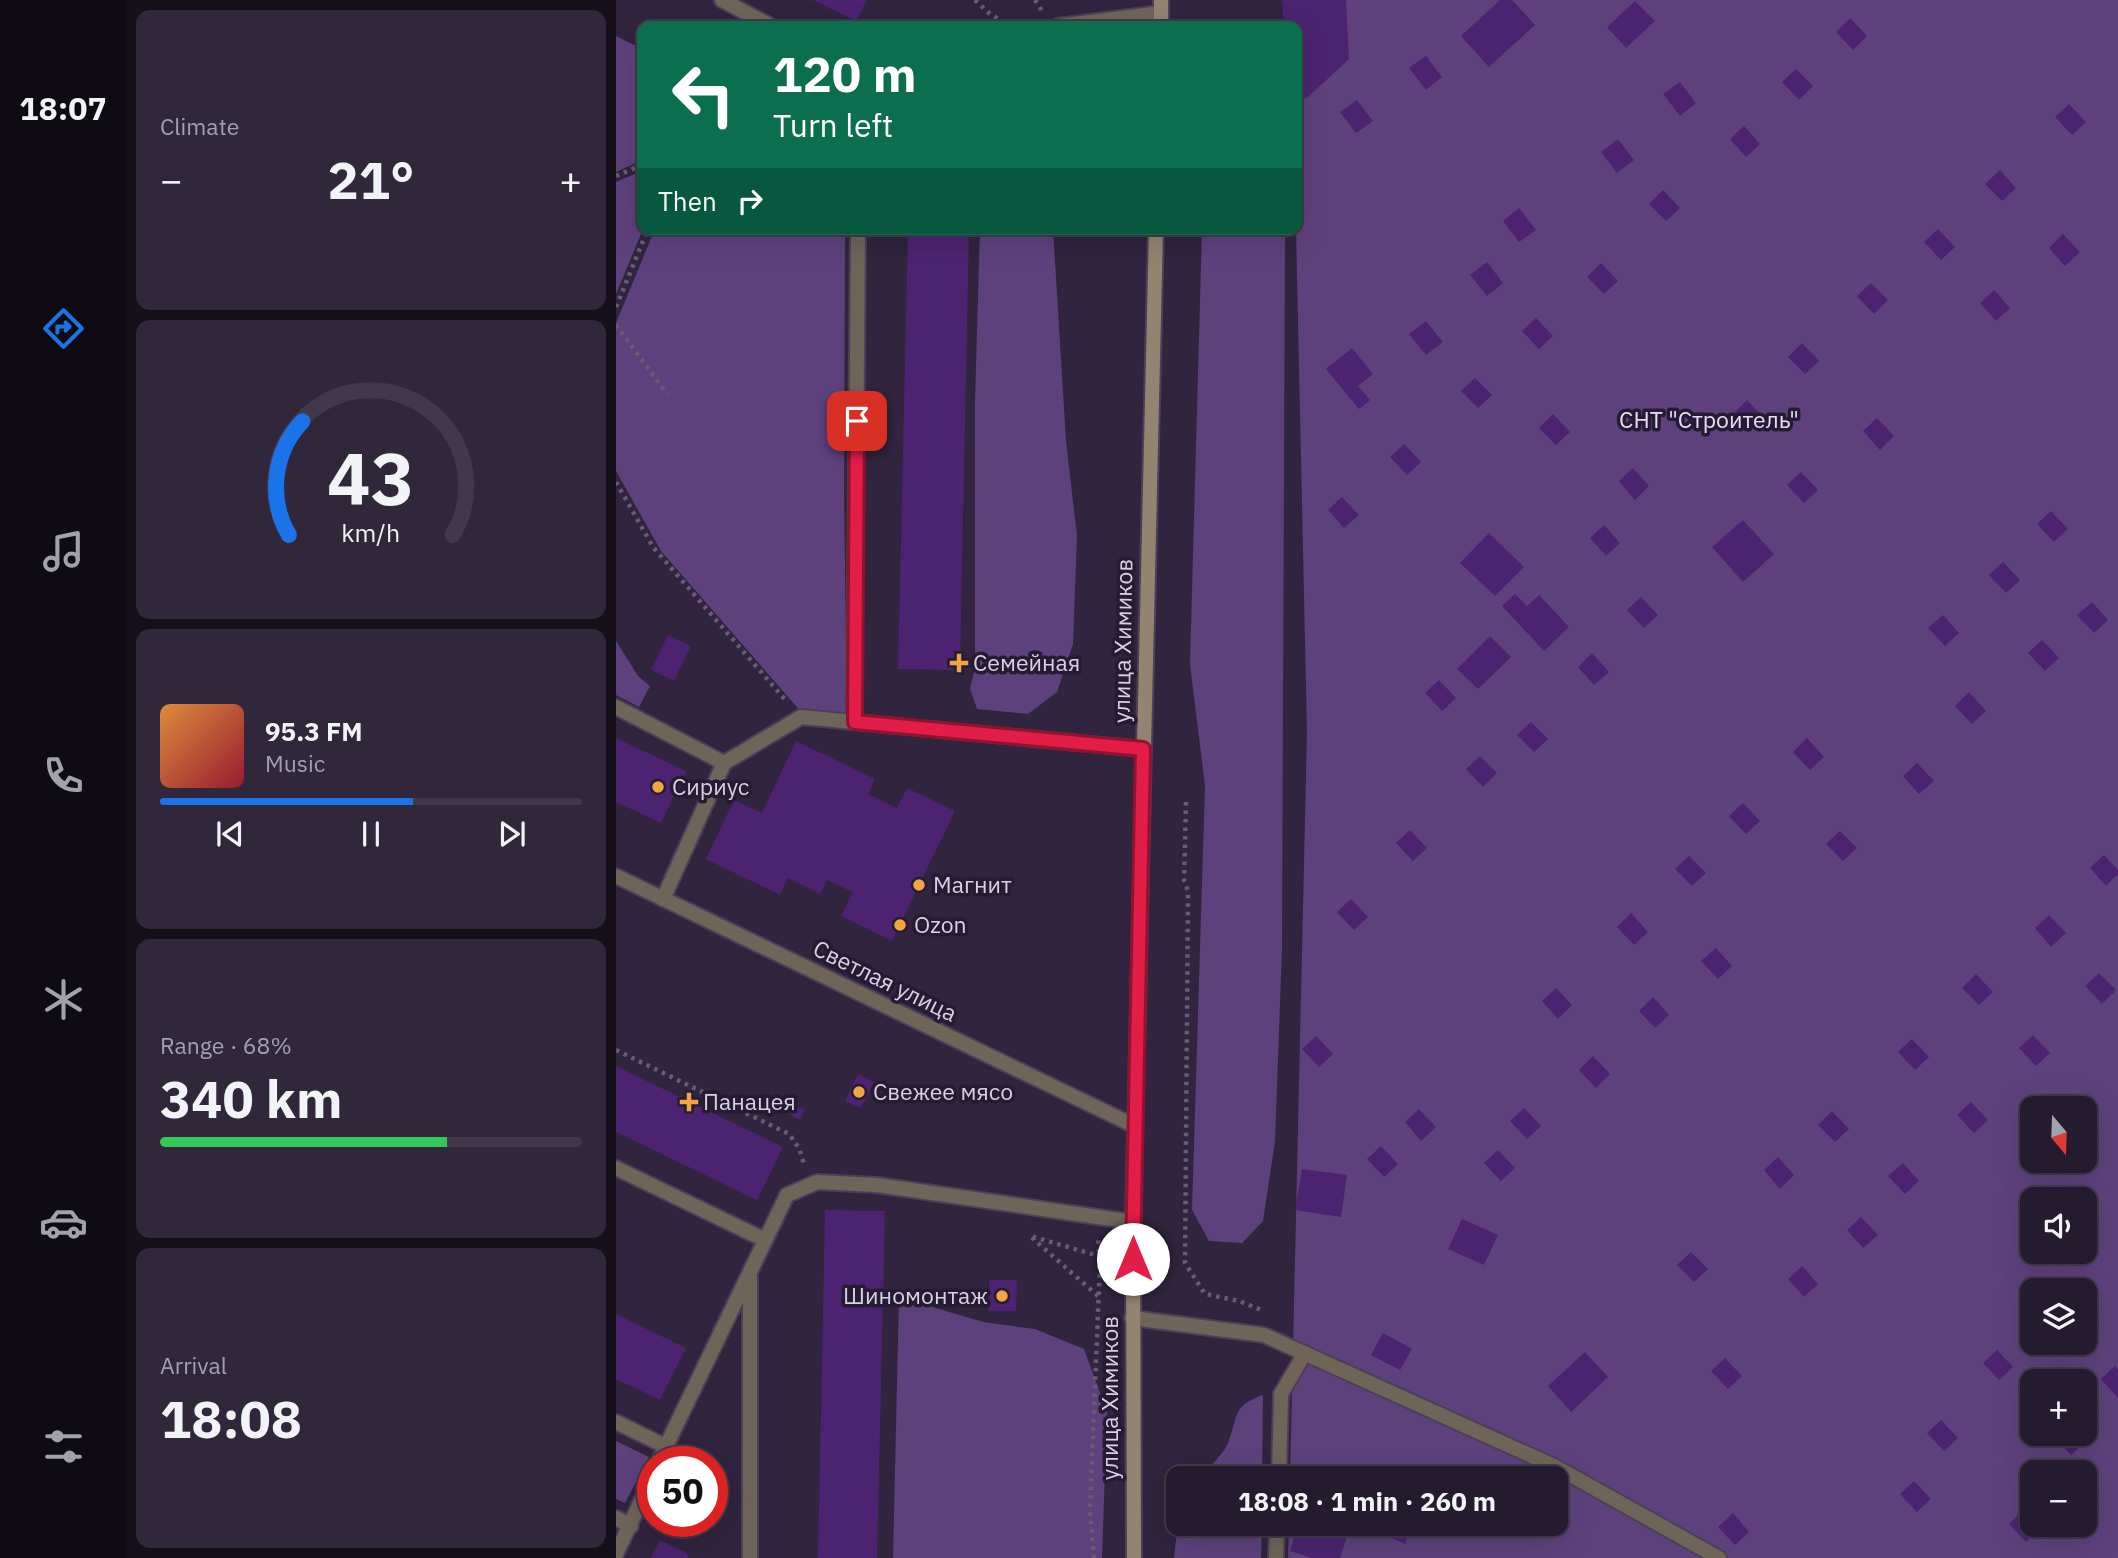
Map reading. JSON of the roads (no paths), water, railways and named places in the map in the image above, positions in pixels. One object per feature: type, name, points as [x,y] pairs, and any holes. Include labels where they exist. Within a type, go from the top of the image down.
[{"type":"main road","name":"улица Химиков","points":[[1134,1558],[1133,1222],[1156,235]]},
{"type":"street","points":[[722,0],[762,21]]},
{"type":"street","points":[[1098,21],[1161,13]]},
{"type":"street","points":[[855,722],[858,235]]},
{"type":"street","points":[[616,707],[724,763]]},
{"type":"street","points":[[663,899],[724,763],[801,717],[1143,749]]},
{"type":"street","name":"Светлая улица","points":[[616,876],[1135,1126]]},
{"type":"street","points":[[616,1168],[765,1240]]},
{"type":"street","points":[[616,1422],[666,1446],[787,1195],[817,1182],[877,1185],[1133,1222]]},
{"type":"street","points":[[750,1271],[750,1558]]},
{"type":"street","points":[[1132,1318],[1264,1335],[1556,1467],[1719,1558]]},
{"type":"street","points":[[1279,1466],[1281,1394],[1305,1353]]},
{"type":"street","points":[[616,1554],[637,1512]]},
{"type":"street","points":[[616,1518],[631,1526]]},
{"type":"street","points":[[1276,1558],[1277,1536]]},
{"type":"place","name":"Семейная","points":[[959,663]]},
{"type":"place","name":"Сириус","points":[[658,787]]},
{"type":"place","name":"Магнит","points":[[919,885]]},
{"type":"place","name":"Ozon","points":[[900,925]]},
{"type":"place","name":"Свежее мясо","points":[[859,1092]]},
{"type":"place","name":"Панацея","points":[[689,1102]]},
{"type":"place","name":"Шиномонтаж","points":[[1002,1296]]},
{"type":"park label","name":"СНТ \"Строитель\"","points":[[1709,420]]}]
